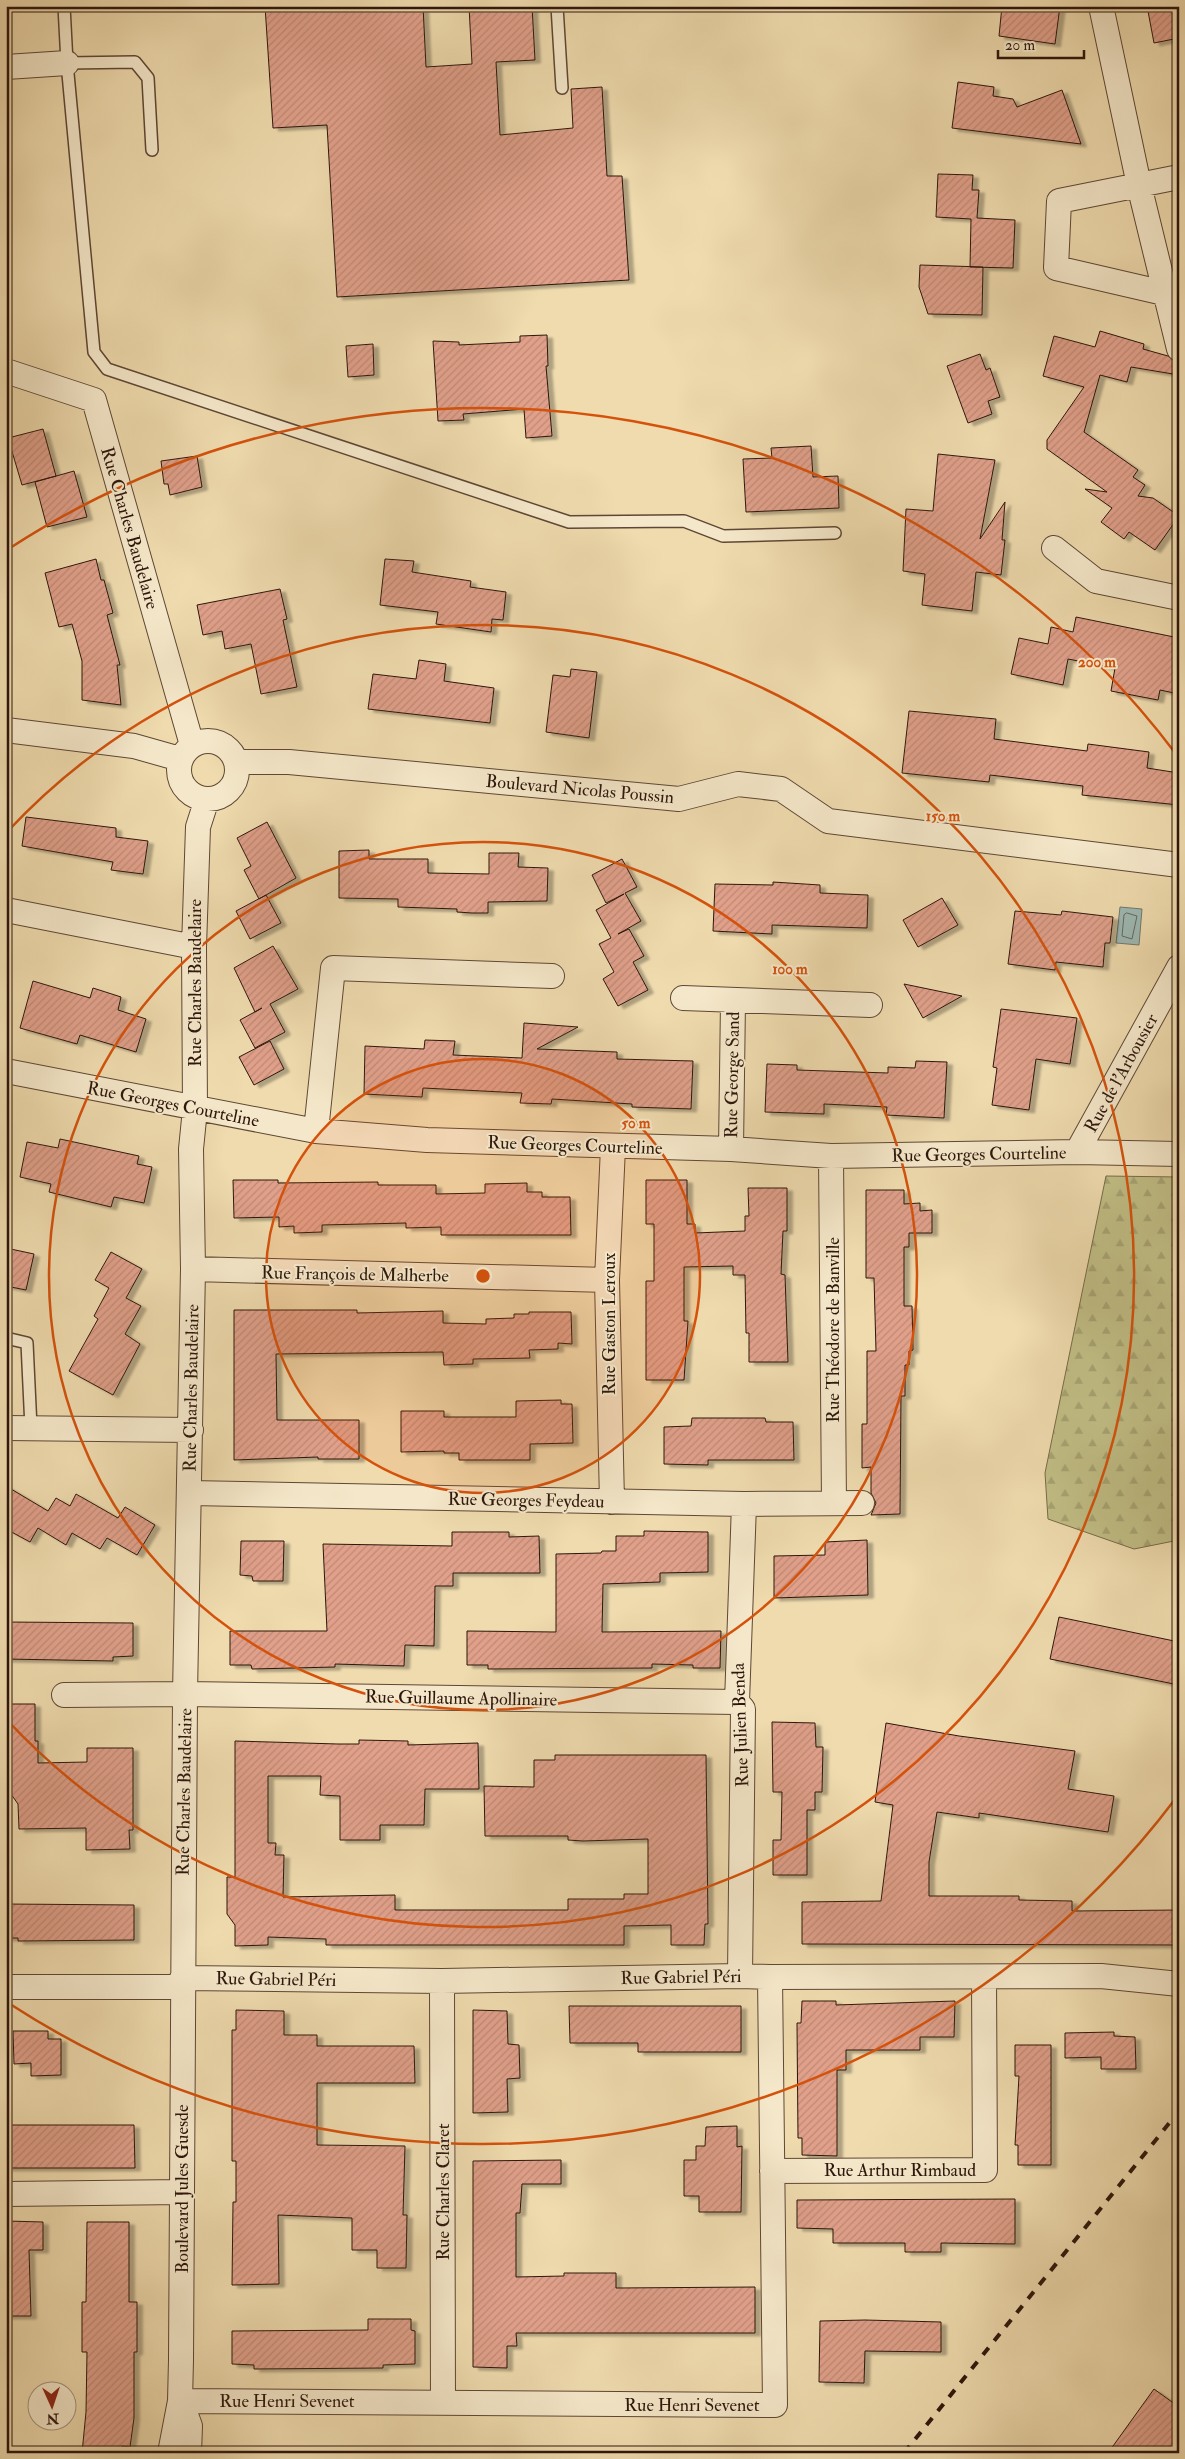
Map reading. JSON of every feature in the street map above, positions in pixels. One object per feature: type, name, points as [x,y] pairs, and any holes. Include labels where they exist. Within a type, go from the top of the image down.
[{"type":"street","points":[[1101,6],[1139,185],[1179,349]]},
{"type":"street","points":[[6,67],[67,63]]},
{"type":"street","points":[[1164,293],[1056,268],[1059,201],[1179,177]]},
{"type":"street","name":"Rue Charles Baudelaire","points":[[6,371],[94,400],[186,752]]},
{"type":"street","points":[[1054,548],[1096,581],[1179,598]]},
{"type":"street","points":[[6,730],[186,752],[210,740],[219,742],[233,754],[237,762],[236,780],[231,788],[224,794],[207,799],[191,794],[184,787],[178,769],[186,752]]},
{"type":"street","name":"Boulevard Nicolas Poussin","points":[[237,762],[289,762],[679,800],[738,784],[781,789],[828,821],[1179,865]]},
{"type":"street","name":"Rue Charles Baudelaire","points":[[183,1982],[185,1694],[191,1430],[191,1149],[195,1109],[194,947],[198,827],[207,799]]},
{"type":"street","points":[[6,910],[194,947]]},
{"type":"street","name":"Rue de l'Arbousier","points":[[1077,1152],[1179,967]]},
{"type":"street","points":[[316,1131],[333,968],[552,976]]},
{"type":"street","name":"Rue George Sand","points":[[684,998],[870,1005]]},
{"type":"street","name":"Rue George Sand","points":[[731,1149],[733,1001]]},
{"type":"street","name":"Rue Georges Courteline","points":[[6,1071],[316,1131],[427,1140],[731,1149],[831,1156],[1077,1152],[1179,1154]]},
{"type":"street","name":"Rue Gaston Leroux","points":[[612,1502],[607,1280],[613,1146]]},
{"type":"street","name":"Rue Théodore de Banville","points":[[831,1156],[834,1503]]},
{"type":"street","name":"Rue François de Malherbe","points":[[192,1269],[607,1280]]},
{"type":"street","points":[[6,1428],[191,1430]]},
{"type":"street","name":"Rue Georges Feydeau","points":[[190,1493],[744,1504],[862,1503]]},
{"type":"street","name":"Rue Julien Benda","points":[[740,1976],[743,1709],[737,1702],[744,1504]]},
{"type":"street","name":"Rue Guillaume Apollinaire","points":[[64,1695],[185,1694],[737,1702]]},
{"type":"street","name":"Rue Gabriel Péri","points":[[6,1987],[183,1982],[442,1981],[740,1976],[770,1978],[1101,1976],[1179,1984]]},
{"type":"street","name":"Rue Arthur Rimbaud","points":[[772,2171],[985,2170],[984,1977]]},
{"type":"street","name":"Rue Henri Sevenet","points":[[180,2401],[775,2405],[770,1978]]},
{"type":"street","name":"Rue Charles Claret","points":[[442,1981],[443,2402]]},
{"type":"street","name":"Boulevard Jules Guesde","points":[[170,2453],[180,2401],[183,1982]]},
{"type":"street","points":[[6,2194],[182,2192]]},
{"type":"street","name":"Boulevard Jules Guesde","points":[[180,2401],[190,2426],[189,2453]]},
{"type":"lane","points":[[64,6],[67,63],[94,352],[107,368],[569,522],[684,521],[723,536],[835,533]]},
{"type":"lane","points":[[557,6],[562,88]]},
{"type":"lane","points":[[67,63],[135,62],[148,78],[152,150]]},
{"type":"lane","points":[[6,1338],[27,1343],[31,1428]]},
{"type":"green space","points":[[1106,1176],[1179,1177],[1179,1540],[1134,1549],[1048,1519],[1045,1473]]},
{"type":"water","points":[[1120,907],[1142,909],[1139,945],[1116,943]]},
{"type":"building","points":[[265,6],[423,6],[426,67],[472,64],[469,6],[532,6],[535,60],[496,62],[500,135],[573,128],[571,89],[602,87],[607,176],[622,176],[629,280],[337,297],[327,125],[273,128]]},
{"type":"building","points":[[1002,6],[1060,6],[1055,44],[999,36]]},
{"type":"building","points":[[1147,6],[1179,6],[1179,38],[1154,43]]},
{"type":"building","points":[[958,82],[994,87],[993,96],[1013,99],[1017,107],[1062,90],[1081,144],[952,128]]},
{"type":"building","points":[[938,174],[973,175],[972,190],[979,190],[977,218],[1015,220],[1013,268],[970,267],[971,219],[936,217]]},
{"type":"building","points":[[920,265],[983,267],[982,315],[928,314],[919,287]]},
{"type":"building","points":[[1100,331],[1144,344],[1143,349],[1168,356],[1179,362],[1179,375],[1131,367],[1127,382],[1100,375],[1084,432],[1138,470],[1133,477],[1145,485],[1138,496],[1153,498],[1179,516],[1155,550],[1129,532],[1124,539],[1101,522],[1112,508],[1085,489],[1107,492],[1047,449],[1047,440],[1084,387],[1043,376],[1054,336],[1095,347]]},
{"type":"building","points":[[547,335],[548,366],[546,366],[552,436],[526,438],[524,409],[463,414],[464,420],[438,421],[433,341],[459,342],[459,345],[520,342],[520,336]]},
{"type":"building","points":[[373,344],[374,375],[348,377],[346,346]]},
{"type":"building","points":[[980,354],[986,370],[990,368],[1000,397],[988,401],[992,414],[968,423],[947,366]]},
{"type":"building","points":[[43,429],[56,476],[22,485],[8,438]]},
{"type":"building","points":[[811,446],[813,477],[838,476],[839,508],[746,512],[743,459],[772,458],[771,448]]},
{"type":"building","points":[[938,454],[995,460],[980,539],[1005,502],[1002,540],[1005,540],[1001,575],[976,572],[972,611],[922,605],[925,574],[903,571],[906,509],[933,511]]},
{"type":"building","points":[[197,456],[202,487],[170,495],[168,484],[164,484],[161,461]]},
{"type":"building","points":[[74,471],[87,517],[47,527],[35,482]]},
{"type":"building","points":[[96,559],[101,580],[104,580],[113,613],[107,615],[120,665],[117,665],[121,705],[82,700],[82,661],[72,624],[59,627],[45,573]]},
{"type":"building","points":[[385,559],[414,561],[412,572],[471,581],[470,587],[506,592],[503,620],[492,619],[491,632],[436,624],[438,612],[380,605]]},
{"type":"building","points":[[280,589],[287,619],[283,620],[297,687],[261,694],[251,644],[225,649],[222,631],[203,635],[197,605]]},
{"type":"building","points":[[1076,617],[1179,638],[1179,694],[1160,690],[1158,700],[1111,691],[1115,668],[1068,659],[1063,685],[1011,674],[1019,638],[1048,644],[1051,627],[1073,632]]},
{"type":"building","points":[[419,660],[446,664],[444,681],[494,688],[490,723],[368,709],[373,674],[416,679]]},
{"type":"building","points":[[571,669],[597,672],[589,738],[546,732],[553,675],[570,677]]},
{"type":"building","points":[[909,711],[996,719],[994,739],[1087,751],[1088,744],[1149,752],[1147,768],[1179,773],[1179,805],[1082,795],[1083,786],[990,775],[989,782],[902,773]]},
{"type":"building","points":[[26,817],[116,828],[116,837],[148,841],[143,874],[111,870],[113,862],[22,846]]},
{"type":"building","points":[[267,822],[296,878],[259,899],[244,870],[251,866],[237,838]]},
{"type":"building","points":[[369,850],[369,859],[428,859],[428,873],[489,874],[489,853],[519,853],[518,867],[548,868],[547,901],[488,902],[488,913],[472,913],[457,912],[457,909],[398,907],[398,899],[339,898],[339,851]]},
{"type":"building","points":[[622,859],[637,887],[625,893],[641,921],[618,934],[629,929],[644,956],[633,962],[648,990],[618,1006],[603,979],[614,972],[599,944],[611,938],[596,910],[624,894],[606,903],[592,875]]},
{"type":"building","points":[[773,882],[820,885],[820,893],[868,895],[867,928],[772,925],[772,934],[713,931],[715,884],[773,885]]},
{"type":"building","points":[[266,895],[281,923],[250,939],[236,911]]},
{"type":"building","points":[[942,898],[958,925],[918,947],[903,920]]},
{"type":"building","points":[[1015,911],[1061,915],[1062,911],[1113,917],[1110,943],[1105,943],[1103,967],[1056,962],[1055,970],[1008,964]]},
{"type":"building","points":[[273,946],[298,989],[270,1004],[285,1032],[255,1048],[240,1020],[255,1012],[234,968]]},
{"type":"building","points":[[33,981],[90,998],[93,988],[121,997],[118,1010],[146,1019],[136,1052],[80,1035],[77,1044],[20,1028]]},
{"type":"building","points":[[904,984],[962,996],[923,1018]]},
{"type":"building","points":[[1001,1009],[1077,1018],[1070,1064],[1036,1059],[1029,1110],[992,1105],[997,1068],[993,1067]]},
{"type":"building","points":[[524,1023],[578,1027],[537,1049],[617,1052],[617,1059],[693,1061],[691,1109],[632,1107],[632,1104],[552,1099],[551,1104],[520,1103],[522,1093],[423,1088],[422,1097],[364,1094],[365,1046],[424,1049],[425,1040],[455,1041],[453,1055],[522,1058]]},
{"type":"building","points":[[270,1041],[284,1069],[254,1085],[239,1057]]},
{"type":"building","points":[[916,1061],[947,1062],[944,1118],[886,1115],[887,1107],[824,1104],[824,1114],[765,1112],[767,1064],[797,1065],[797,1070],[888,1073],[888,1067],[915,1068]]},
{"type":"building","points":[[60,1139],[139,1156],[137,1164],[152,1167],[144,1203],[114,1197],[111,1207],[49,1192],[51,1184],[20,1177],[27,1142],[58,1148]]},
{"type":"building","points":[[233,1180],[278,1180],[278,1183],[378,1182],[378,1185],[436,1185],[436,1194],[485,1193],[485,1184],[527,1183],[527,1192],[542,1192],[542,1197],[570,1197],[571,1235],[441,1235],[441,1227],[406,1228],[406,1223],[322,1225],[322,1232],[294,1233],[294,1226],[279,1227],[279,1217],[234,1218]]},
{"type":"building","points":[[646,1180],[687,1180],[687,1224],[695,1224],[695,1233],[745,1231],[745,1216],[749,1216],[748,1188],[787,1188],[787,1231],[783,1231],[781,1274],[785,1275],[788,1362],[749,1362],[749,1333],[746,1333],[745,1275],[733,1275],[733,1266],[684,1267],[684,1321],[688,1321],[684,1380],[646,1380],[646,1281],[654,1281],[654,1224],[646,1224]]},
{"type":"building","points":[[866,1190],[904,1190],[904,1204],[920,1203],[920,1211],[932,1210],[932,1233],[909,1233],[909,1247],[904,1247],[904,1306],[912,1306],[913,1350],[909,1351],[909,1365],[905,1365],[905,1396],[901,1396],[900,1514],[871,1515],[876,1503],[871,1493],[871,1467],[862,1468],[862,1424],[867,1424],[867,1351],[876,1351],[874,1278],[866,1278]]},
{"type":"building","points":[[6,1248],[34,1254],[26,1290],[6,1286]]},
{"type":"building","points":[[111,1252],[142,1269],[126,1298],[141,1306],[125,1334],[140,1344],[113,1395],[69,1371],[98,1319],[94,1316],[109,1288],[95,1280]]},
{"type":"building","points":[[234,1310],[357,1310],[357,1313],[443,1311],[443,1323],[486,1324],[486,1319],[514,1318],[514,1314],[571,1312],[572,1344],[558,1343],[558,1349],[529,1350],[530,1358],[473,1359],[473,1364],[444,1365],[443,1352],[276,1354],[277,1420],[359,1420],[359,1459],[318,1459],[318,1457],[234,1460]]},
{"type":"building","points":[[561,1400],[561,1404],[572,1404],[573,1443],[530,1444],[530,1460],[459,1460],[459,1453],[444,1453],[444,1451],[401,1452],[401,1411],[444,1411],[444,1417],[516,1417],[516,1401]]},
{"type":"building","points":[[692,1418],[765,1418],[766,1422],[793,1422],[794,1460],[708,1460],[708,1465],[664,1464],[664,1427],[691,1426]]},
{"type":"building","points":[[6,1486],[48,1511],[56,1498],[70,1506],[76,1494],[118,1518],[125,1507],[155,1525],[137,1555],[107,1538],[100,1549],[72,1533],[66,1545],[38,1528],[30,1542],[6,1529]]},
{"type":"building","points":[[644,1531],[708,1532],[708,1572],[660,1573],[660,1582],[603,1584],[602,1632],[721,1631],[720,1668],[693,1668],[693,1665],[652,1664],[652,1668],[488,1669],[488,1665],[467,1665],[467,1631],[556,1632],[556,1554],[616,1551],[616,1536],[644,1536]]},
{"type":"building","points":[[452,1532],[509,1532],[509,1537],[539,1536],[540,1573],[453,1573],[453,1586],[435,1586],[434,1646],[405,1645],[404,1666],[335,1664],[335,1667],[252,1669],[251,1665],[230,1665],[230,1631],[327,1631],[323,1544],[452,1546]]},
{"type":"building","points":[[867,1540],[868,1595],[774,1598],[774,1556],[825,1555],[825,1542]]},
{"type":"building","points":[[241,1541],[284,1541],[283,1581],[253,1581],[252,1576],[240,1575]]},
{"type":"building","points":[[1059,1617],[1179,1642],[1179,1685],[1050,1659]]},
{"type":"building","points":[[6,1622],[133,1623],[133,1656],[113,1657],[113,1661],[6,1659]]},
{"type":"building","points":[[6,1704],[35,1704],[35,1741],[38,1741],[38,1763],[87,1762],[87,1748],[133,1748],[133,1830],[129,1830],[130,1849],[86,1850],[86,1828],[19,1829],[18,1804],[6,1787]]},
{"type":"building","points":[[772,1722],[815,1723],[816,1747],[823,1747],[822,1792],[815,1792],[815,1810],[807,1810],[807,1875],[773,1875],[773,1840],[781,1840],[782,1792],[773,1792]]},
{"type":"building","points":[[886,1723],[959,1736],[1075,1751],[1068,1789],[1114,1796],[1108,1832],[979,1813],[979,1818],[937,1812],[929,1862],[929,1896],[1019,1896],[1019,1900],[1072,1901],[1072,1911],[1179,1910],[1179,1945],[802,1944],[802,1902],[881,1901],[893,1805],[875,1802]]},
{"type":"building","points":[[359,1740],[408,1741],[408,1745],[478,1743],[479,1789],[425,1789],[424,1825],[380,1825],[380,1840],[340,1840],[340,1796],[320,1795],[321,1776],[268,1776],[268,1843],[276,1843],[275,1855],[284,1855],[283,1897],[395,1895],[395,1910],[568,1910],[568,1899],[624,1899],[624,1894],[648,1894],[648,1839],[583,1841],[568,1840],[568,1836],[485,1836],[484,1786],[534,1787],[534,1760],[555,1760],[555,1755],[706,1755],[708,1924],[705,1924],[704,1945],[671,1945],[671,1925],[624,1926],[624,1945],[326,1945],[326,1939],[268,1937],[268,1945],[235,1946],[235,1925],[227,1914],[227,1877],[235,1877],[235,1741],[359,1744]]},
{"type":"building","points":[[6,1904],[134,1905],[134,1940],[18,1941],[18,1938],[6,1938]]},
{"type":"building","points":[[802,2001],[836,2001],[836,2005],[955,2001],[954,2037],[920,2037],[920,2050],[846,2050],[846,2070],[837,2070],[837,2156],[802,2155],[802,2138],[798,2138],[797,2023],[801,2023]]},
{"type":"building","points":[[569,2006],[741,2006],[741,2052],[638,2052],[638,2043],[570,2043]]},
{"type":"building","points":[[236,2010],[284,2011],[284,2035],[317,2035],[317,2046],[414,2046],[415,2083],[317,2083],[317,2145],[405,2146],[403,2215],[407,2215],[406,2268],[377,2268],[377,2250],[352,2250],[352,2218],[278,2215],[279,2284],[232,2285],[233,2202],[236,2202],[236,2161],[232,2161],[232,2030],[236,2030]]},
{"type":"building","points":[[473,2010],[507,2011],[508,2044],[519,2045],[520,2078],[507,2079],[508,2112],[473,2113]]},
{"type":"building","points":[[13,2031],[48,2031],[48,2039],[61,2039],[61,2075],[31,2076],[31,2063],[14,2064]]},
{"type":"building","points":[[1114,2032],[1114,2036],[1135,2037],[1136,2069],[1101,2069],[1101,2057],[1065,2058],[1065,2033]]},
{"type":"building","points":[[1015,2045],[1051,2045],[1051,2165],[1018,2165],[1018,2145],[1015,2145],[1019,2076],[1015,2076]]},
{"type":"building","points":[[6,2125],[134,2125],[135,2168],[6,2168]]},
{"type":"building","points":[[737,2126],[737,2147],[742,2146],[741,2212],[699,2212],[699,2196],[684,2196],[684,2160],[696,2160],[696,2146],[705,2146],[706,2127]]},
{"type":"building","points":[[561,2160],[561,2184],[522,2184],[520,2213],[516,2213],[516,2277],[564,2276],[564,2273],[616,2273],[616,2288],[755,2287],[755,2333],[516,2333],[517,2346],[507,2346],[507,2368],[473,2367],[473,2161]]},
{"type":"building","points":[[1015,2199],[1015,2244],[941,2243],[941,2252],[905,2252],[905,2243],[833,2243],[833,2229],[797,2228],[797,2200]]},
{"type":"building","points":[[6,2221],[43,2222],[43,2250],[29,2250],[31,2316],[6,2316]]},
{"type":"building","points":[[87,2222],[129,2222],[129,2302],[137,2302],[137,2352],[134,2352],[134,2418],[130,2447],[122,2446],[121,2453],[82,2453],[86,2412],[87,2352],[82,2352],[82,2302],[86,2302]]},
{"type":"building","points":[[368,2319],[411,2319],[411,2330],[415,2331],[415,2364],[383,2365],[383,2368],[254,2369],[254,2365],[232,2364],[232,2331],[368,2330]]},
{"type":"building","points":[[820,2321],[941,2322],[941,2352],[865,2351],[864,2383],[819,2382]]},
{"type":"building","points":[[1154,2389],[1179,2407],[1179,2453],[1108,2453]]},
{"type":"railway","points":[[904,2453],[1179,2111]]}]
